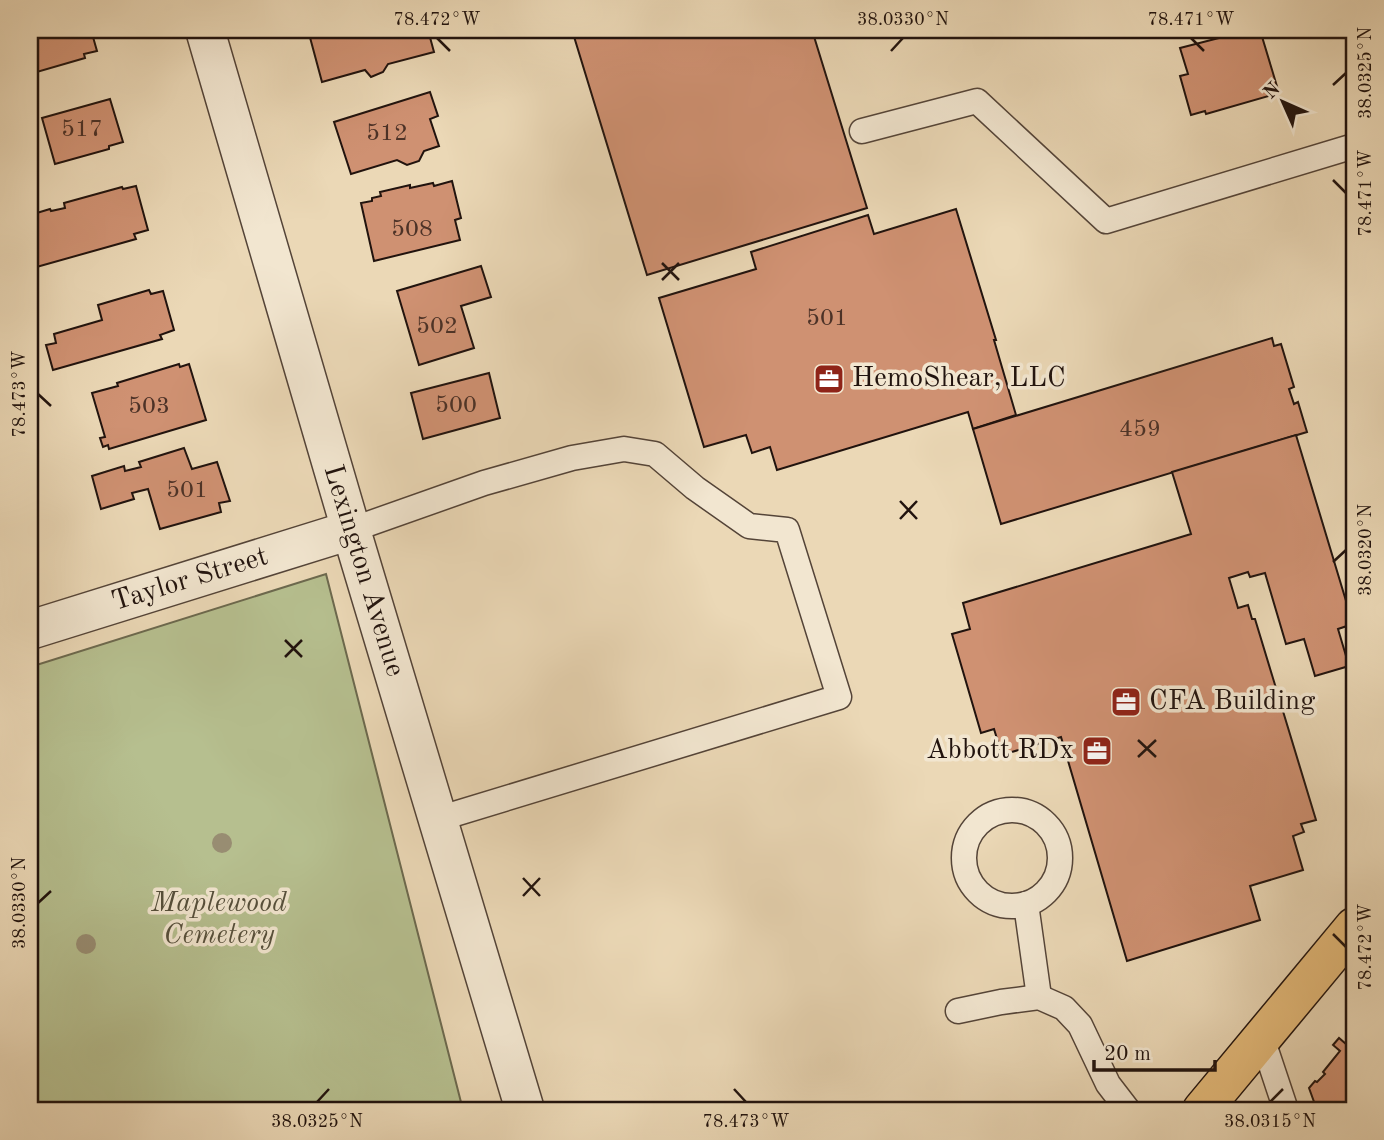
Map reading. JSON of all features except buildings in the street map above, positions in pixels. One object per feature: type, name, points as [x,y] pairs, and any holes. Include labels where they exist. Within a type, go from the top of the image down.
[{"type":"main road","points":[[1202,1110],[1354,927]]},
{"type":"street","name":"Lexington Avenue","points":[[205,30],[525,1110]]},
{"type":"street","name":"Taylor Street","points":[[30,630],[351,530]]},
{"type":"lane","points":[[862,131],[977,101],[1105,221],[1354,146]]},
{"type":"lane","points":[[351,530],[484,483],[572,457],[624,449],[655,454],[695,488],[749,526],[787,530],[839,697],[438,820]]},
{"type":"lane","points":[[1026,904],[1040,997]]},
{"type":"lane","points":[[958,1011],[1040,997],[1064,1008],[1080,1025],[1108,1084],[1128,1110]]},
{"type":"lane","points":[[1262,1038],[1286,1110]]},
{"type":"green space","name":"Maplewood Cemetery","points":[[326,574],[463,1110],[30,1110],[30,667]]},
{"type":"place","name":"HemoShear, LLC","points":[[829,379]]},
{"type":"place","name":"CFA Building","points":[[1126,702]]},
{"type":"place","name":"Abbott RDx","points":[[1097,751]]}]
